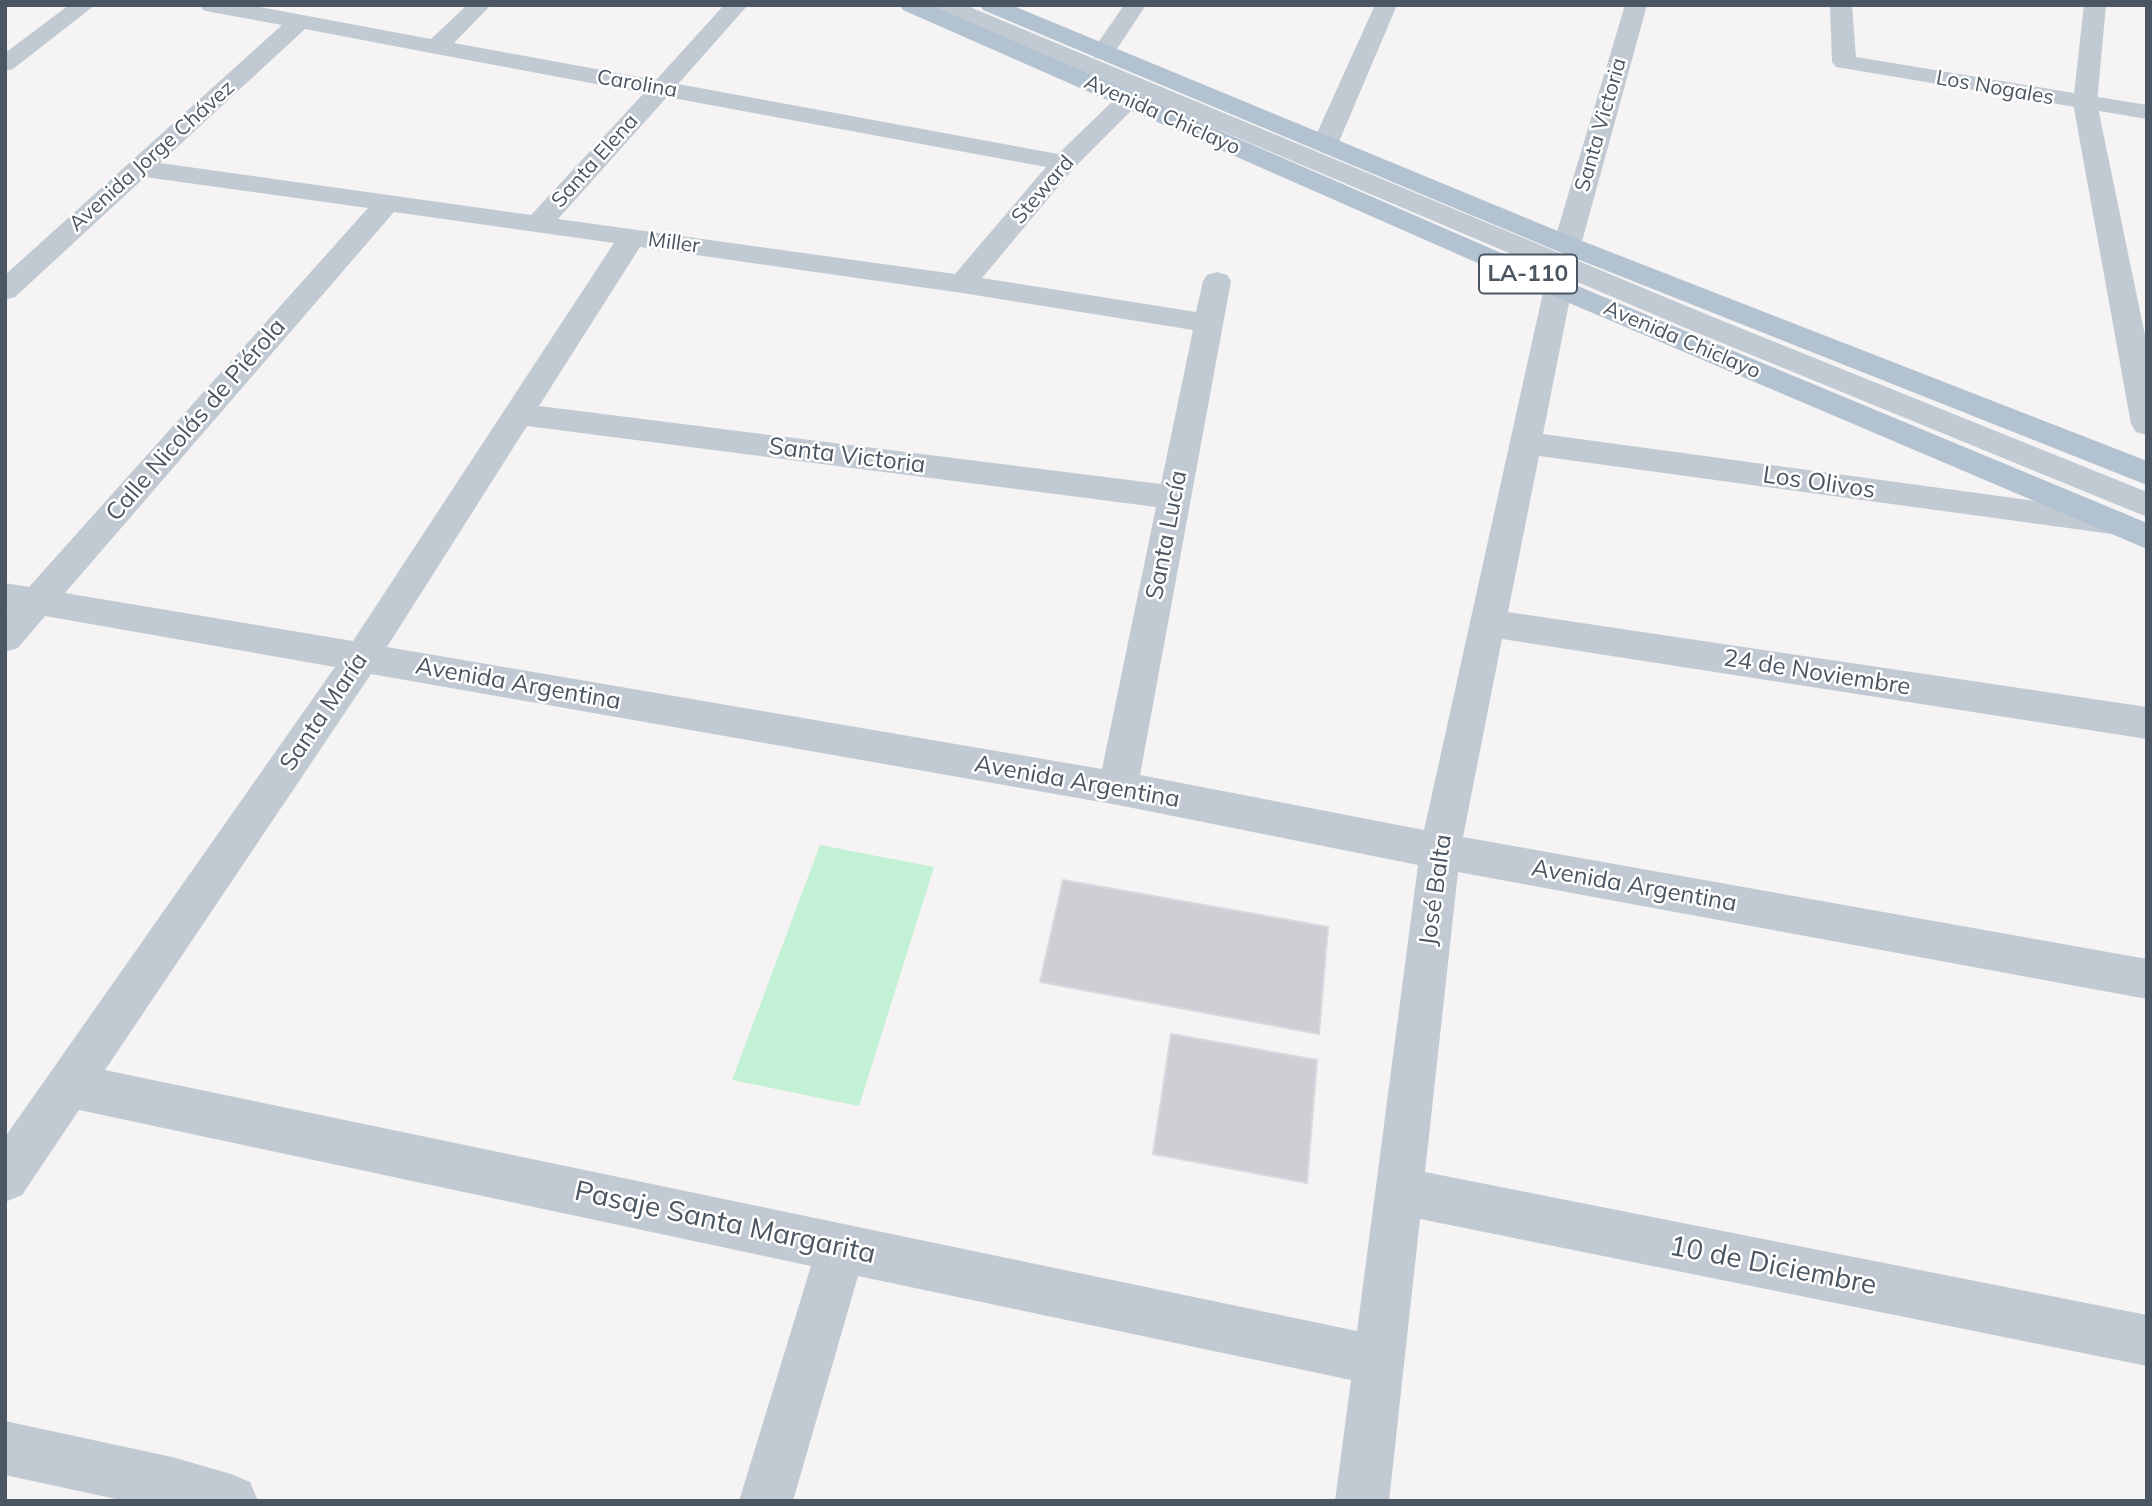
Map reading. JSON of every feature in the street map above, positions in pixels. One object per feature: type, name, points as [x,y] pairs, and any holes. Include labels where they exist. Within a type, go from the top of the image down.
[{"type":"main road","name":"Avenida Chiclayo","points":[[911,5],[1558,288],[2147,537]]},
{"type":"main road","name":"Avenida Chiclayo","points":[[991,5],[1567,245],[2147,474]]},
{"type":"street","points":[[5,64],[84,5]]},
{"type":"street","name":"Carolina","points":[[211,5],[1064,163]]},
{"type":"street","points":[[436,47],[480,5]]},
{"type":"street","name":"Santa Elena","points":[[538,224],[737,5]]},
{"type":"street","name":"Avenida Chiclayo","points":[[945,5],[1685,317],[2147,505]]},
{"type":"street","points":[[1103,53],[1135,5]]},
{"type":"street","points":[[1325,144],[1387,5]]},
{"type":"street","name":"Santa Victoria","points":[[1567,245],[1636,5]]},
{"type":"street","name":"Los Nogales","points":[[1834,6],[1844,62],[2147,112]]},
{"type":"street","points":[[2093,6],[2085,103],[2147,424]]},
{"type":"street","name":"Avenida Jorge Chávez","points":[[5,291],[299,22]]},
{"type":"street","name":"Steward","points":[[962,284],[1064,163],[1128,100]]},
{"type":"street","name":"Miller","points":[[140,168],[962,284],[1209,323]]},
{"type":"street","name":"Calle Nicolás de Piérola","points":[[5,638],[22,598],[387,203]]},
{"type":"street","name":"Santa María","points":[[5,1178],[362,657],[632,237]]},
{"type":"street","name":"Santa Lucía","points":[[1118,788],[1217,281]]},
{"type":"street","name":"José Balta","points":[[1362,1501],[1440,851],[1558,288]]},
{"type":"street","name":"Santa Victoria","points":[[519,414],[1175,498]]},
{"type":"street","name":"Los Olivos","points":[[1525,443],[2112,522]]},
{"type":"street","name":"Avenida Argentina","points":[[22,598],[1118,788],[1440,851],[2147,979]]},
{"type":"street","name":"24 de Noviembre","points":[[1487,623],[2147,723]]},
{"type":"street","name":"Pasaje Santa Margarita","points":[[69,1085],[1380,1361]]},
{"type":"street","name":"10 de Diciembre","points":[[1400,1191],[2147,1341]]},
{"type":"street","points":[[766,1501],[841,1248]]},
{"type":"street","points":[[5,1448],[172,1484],[231,1501]]},
{"type":"green space","points":[[820,845],[934,867],[859,1106],[732,1080]]},
{"type":"building","points":[[1063,880],[1328,927],[1319,1034],[1040,982]]},
{"type":"building","points":[[1171,1034],[1317,1060],[1307,1183],[1153,1154]]}]
